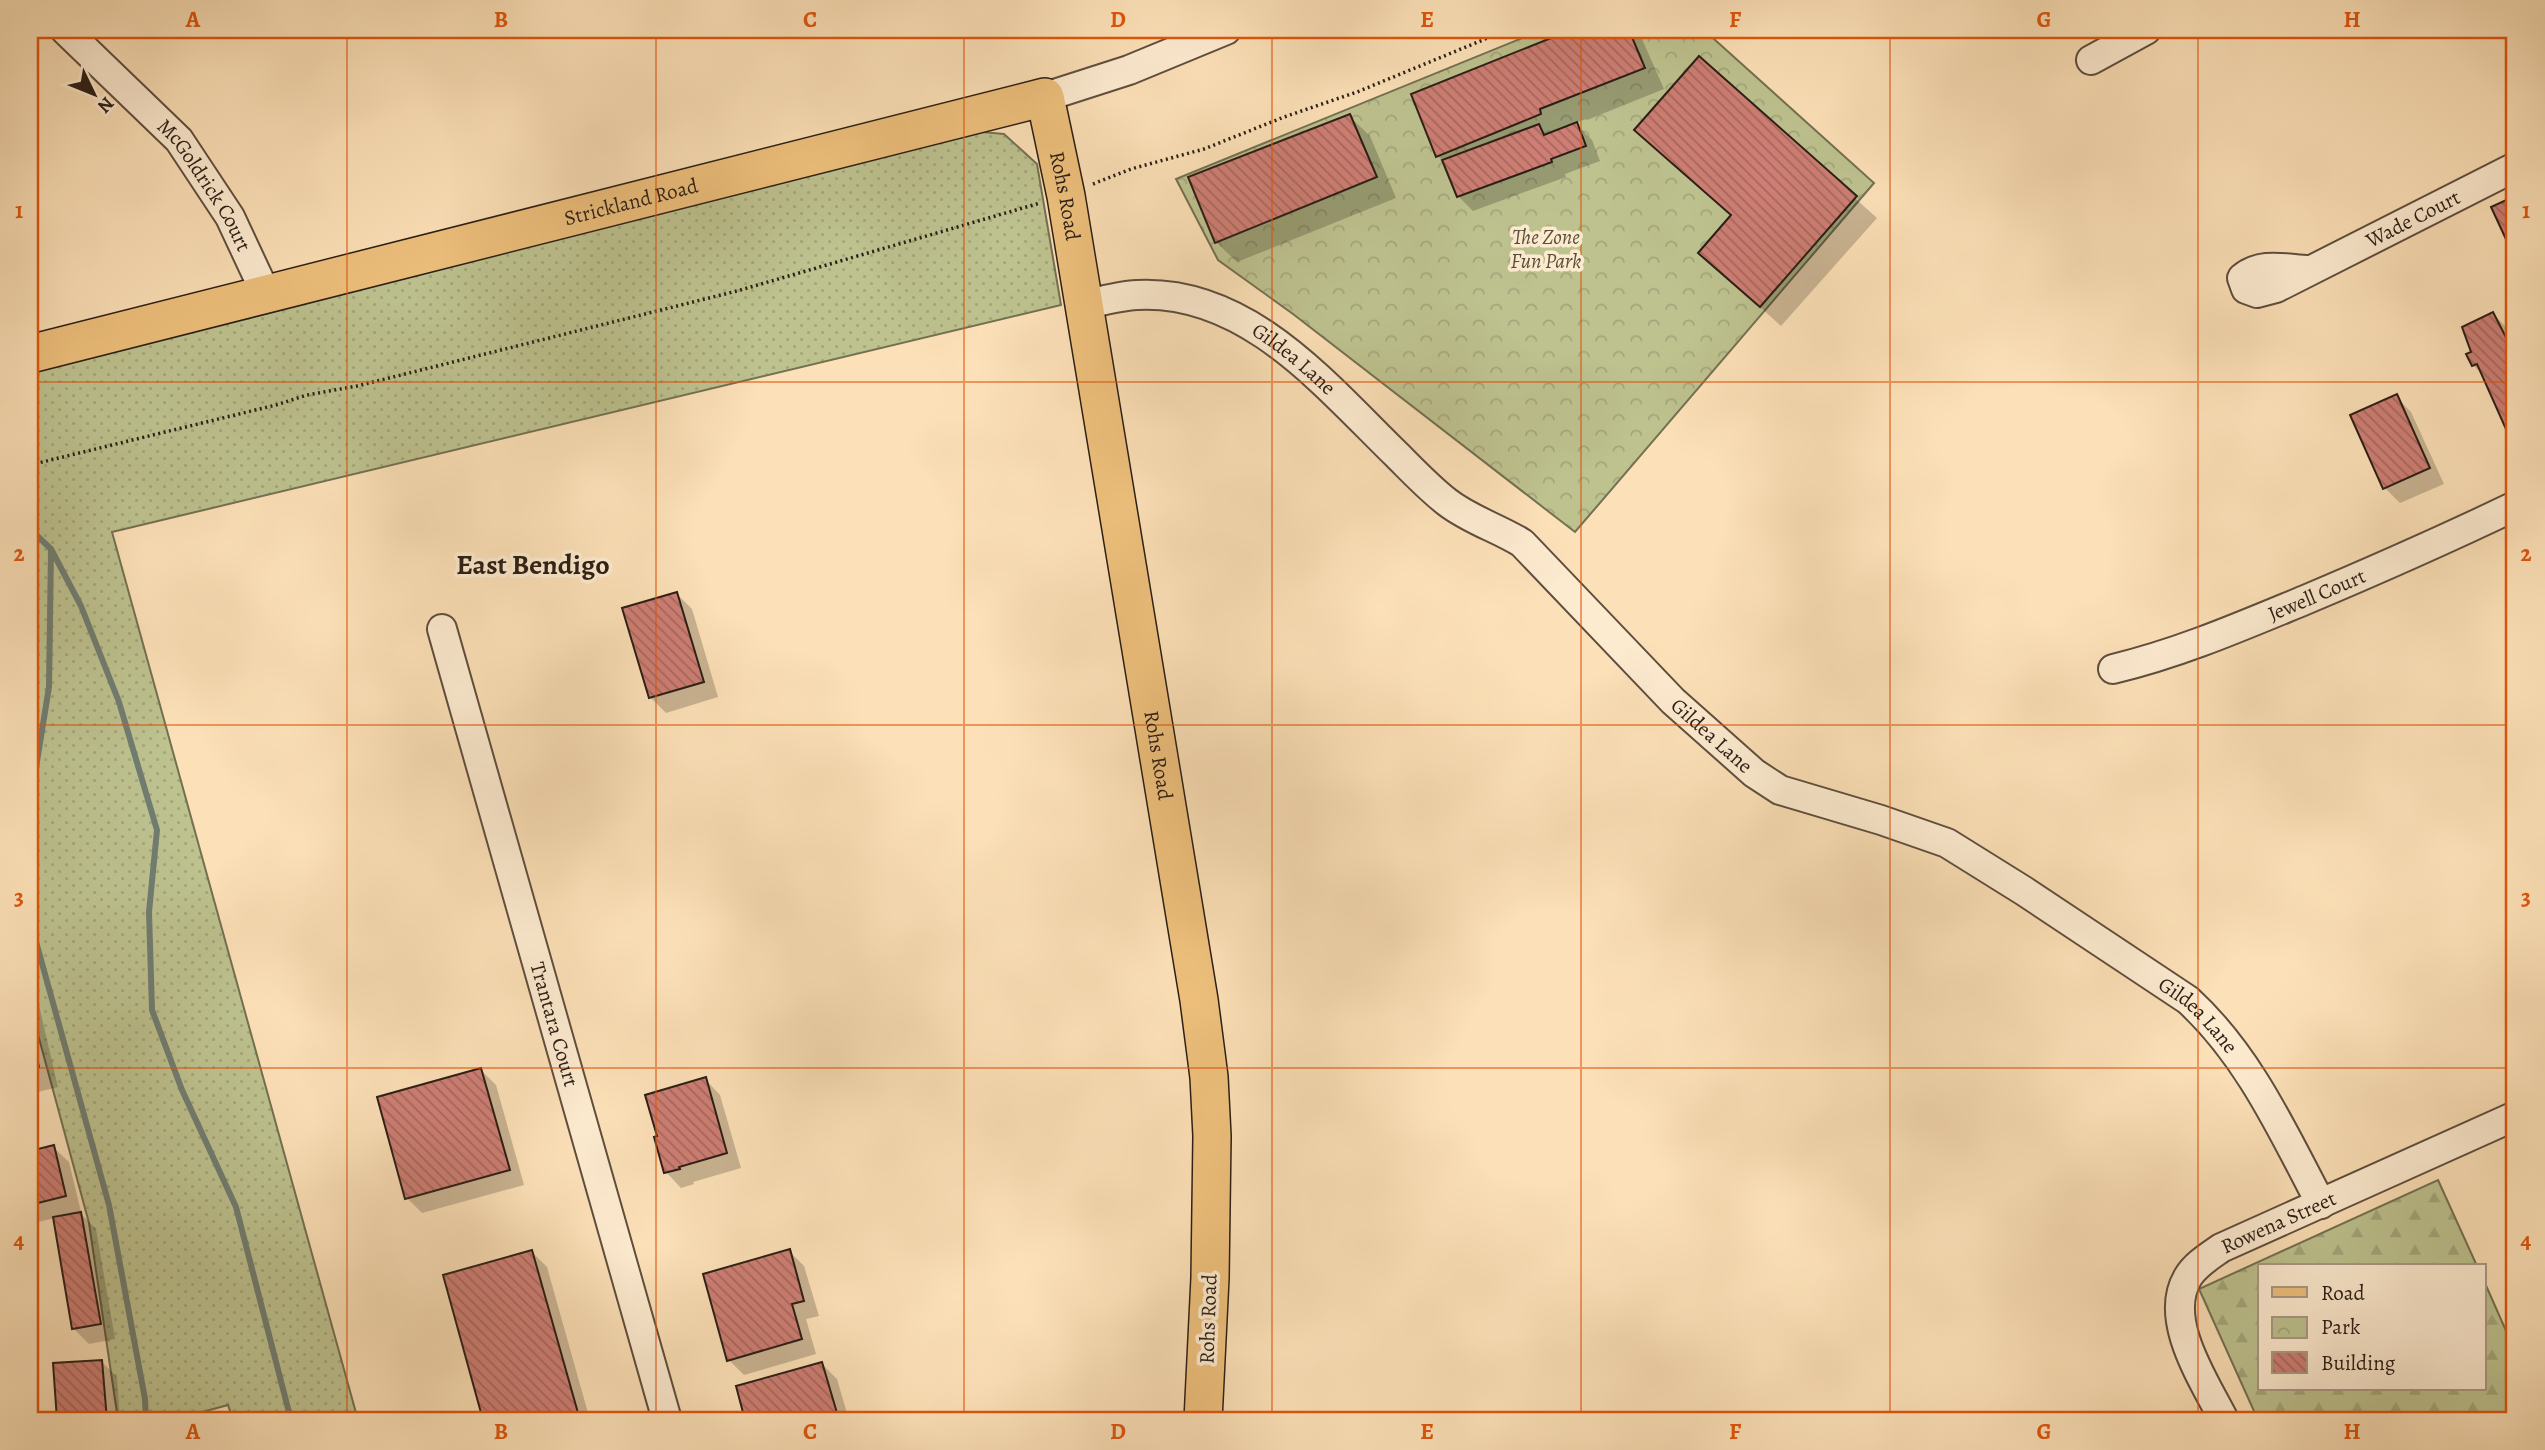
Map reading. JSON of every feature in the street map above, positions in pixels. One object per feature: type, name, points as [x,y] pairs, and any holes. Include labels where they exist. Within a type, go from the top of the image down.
[{"type":"main road","name":"Strickland Road","points":[[30,354],[1045,97]]},
{"type":"main road","name":"Rohs Road","points":[[1045,97],[1066,195],[1199,1000],[1209,1077],[1212,1136],[1211,1215],[1203,1420]]},
{"type":"street","name":"McGoldrick Court","points":[[65,30],[179,141],[230,216],[266,294]]},
{"type":"street","name":"Strickland Road","points":[[1045,97],[1129,70],[1226,30]]},
{"type":"street","points":[[2091,60],[2146,30]]},
{"type":"street","name":"Wade Court","points":[[2309,270],[2515,167]]},
{"type":"street","name":"Gildea Lane","points":[[1084,305],[1137,295],[1173,298],[1216,310],[1257,328],[1301,363],[1447,502],[1475,520],[1522,543],[1673,701],[1754,773],[1780,790],[1869,816],[1947,843],[2188,1000],[2237,1055],[2271,1110],[2321,1204]]},
{"type":"street","name":"Jewell Court","points":[[2113,669],[2150,660],[2244,626],[2425,549],[2515,506]]},
{"type":"street","name":"Trantara Court","points":[[442,629],[667,1420]]},
{"type":"street","name":"Rowena Street","points":[[2224,1420],[2184,1338],[2180,1317],[2181,1297],[2188,1277],[2200,1262],[2221,1248],[2515,1115]]},
{"type":"path","points":[[30,465],[276,405],[307,395],[357,386],[643,316],[851,260],[1066,195],[1121,173],[1193,153],[1357,92],[1507,30]]},
{"type":"green space","name":"The Zone Fun Park","points":[[1542,30],[1704,30],[1874,183],[1575,532],[1293,314],[1218,260],[1176,179]]},
{"type":"green space","points":[[971,131],[1004,134],[1037,164],[1061,305],[112,532],[358,1420],[233,1420],[228,1405],[173,1420],[118,1420],[89,1223],[30,1005],[30,367]]},
{"type":"green space","points":[[2438,1180],[2476,1264],[2258,1264],[2258,1390],[2486,1390],[2486,1286],[2515,1351],[2515,1420],[2258,1420],[2199,1289]]},
{"type":"building","points":[[1571,30],[1629,30],[1645,68],[1540,109],[1541,114],[1436,157],[1411,94]]},
{"type":"building","points":[[1699,56],[1857,196],[1760,307],[1698,253],[1731,215],[1634,130]]},
{"type":"building","points":[[1350,114],[1377,177],[1215,243],[1188,177]]},
{"type":"building","points":[[1577,122],[1586,146],[1551,159],[1552,162],[1457,197],[1442,160],[1539,124],[1544,135]]},
{"type":"building","points":[[2515,196],[2515,249],[2511,250],[2491,207]]},
{"type":"building","points":[[2493,312],[2515,355],[2515,433],[2509,436],[2477,364],[2472,366],[2466,354],[2471,352],[2462,327]]},
{"type":"building","points":[[2397,394],[2430,468],[2383,489],[2350,415]]},
{"type":"building","points":[[677,592],[704,682],[649,698],[622,608]]},
{"type":"building","points":[[30,1029],[39,1067],[30,1069]]},
{"type":"building","points":[[481,1068],[510,1170],[405,1199],[377,1097]]},
{"type":"building","points":[[706,1077],[727,1153],[664,1173],[645,1095]]},
{"type":"building","points":[[54,1145],[66,1196],[30,1205],[30,1151]]},
{"type":"building","points":[[81,1212],[101,1324],[72,1329],[53,1217]]},
{"type":"building","points":[[790,1249],[804,1301],[792,1304],[802,1339],[727,1361],[703,1274]]},
{"type":"building","points":[[532,1250],[580,1420],[483,1420],[443,1275]]},
{"type":"building","points":[[102,1360],[107,1420],[57,1420],[53,1363]]},
{"type":"building","points":[[822,1362],[837,1413],[823,1416],[824,1420],[745,1420],[736,1386]]},
{"type":"waterway","points":[[30,529],[51,549],[49,687],[30,805]]},
{"type":"waterway","points":[[51,549],[81,606],[119,702],[157,830],[149,912],[152,1010],[182,1090],[236,1207],[291,1420]]},
{"type":"waterway","points":[[30,920],[109,1205],[145,1399],[146,1420]]},
{"type":"district","name":"East Bendigo","points":[[533,564]]}]
